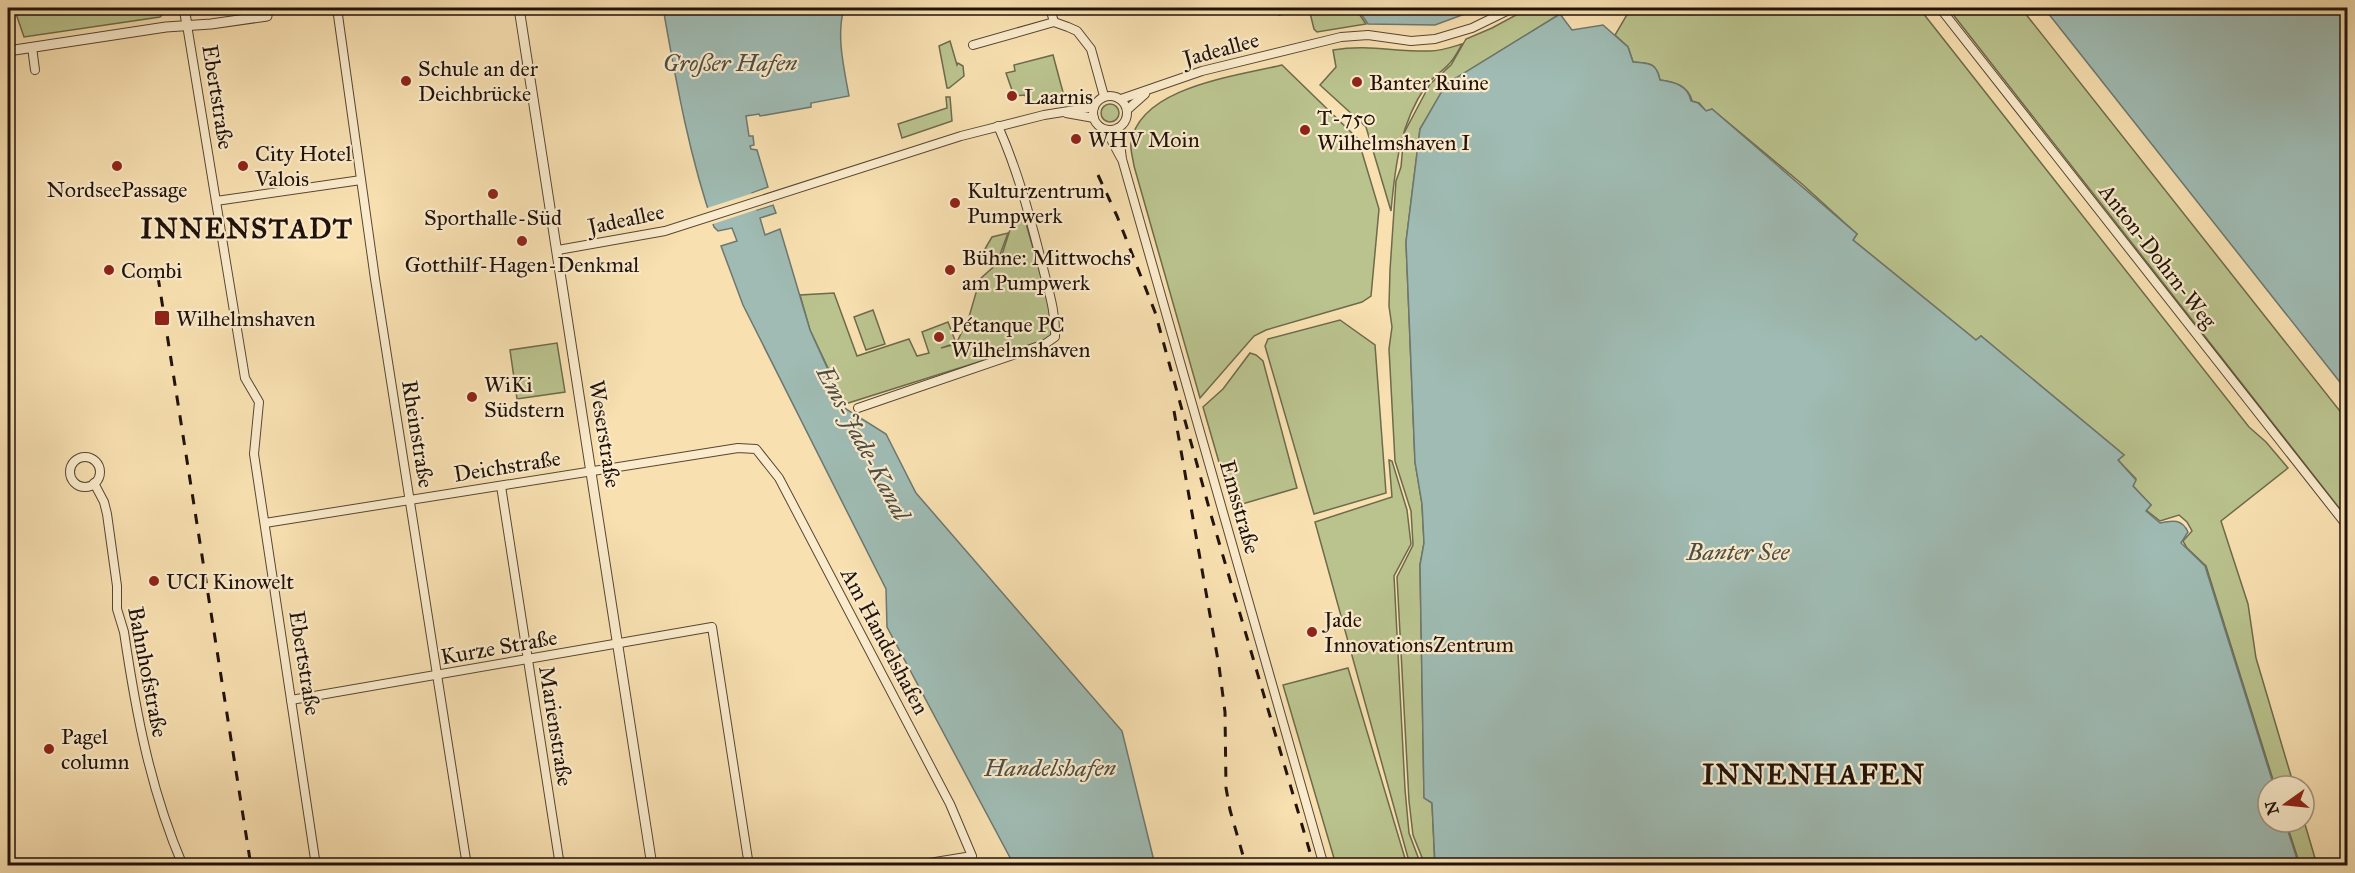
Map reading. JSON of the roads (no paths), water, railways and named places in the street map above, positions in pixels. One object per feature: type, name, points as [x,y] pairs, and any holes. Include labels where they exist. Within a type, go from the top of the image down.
[{"type":"street","name":"Ebertstraße","points":[[184,8],[244,378],[259,402],[253,448],[316,866]]},
{"type":"street","name":"Rheinstraße","points":[[337,8],[361,180],[467,866]]},
{"type":"street","name":"Weserstraße","points":[[519,8],[652,866]]},
{"type":"street","points":[[1050,8],[1054,22]]},
{"type":"street","name":"Jadeallee","points":[[1121,99],[1202,71],[1341,37],[1368,35],[1411,41],[1435,39],[1472,28],[1513,8]]},
{"type":"street","name":"Anton-Dohrn-Weg","points":[[1940,8],[2348,527]]},
{"type":"street","points":[[8,51],[267,16]]},
{"type":"street","points":[[973,45],[1054,22],[1077,31],[1088,44],[1104,96]]},
{"type":"street","points":[[32,47],[36,70]]},
{"type":"street","name":"Jadeallee","points":[[1127,110],[1148,91]]},
{"type":"street","points":[[858,408],[1045,344],[1055,337],[1056,318],[1032,224],[998,126],[1044,115],[1094,107],[1104,96],[1121,99],[1127,110],[1126,121],[1118,128],[1106,130],[1098,126],[1094,118],[1094,107]]},
{"type":"street","points":[[1063,113],[1094,118]]},
{"type":"street","name":"Jadeallee","points":[[558,250],[665,231],[915,149],[998,126]]},
{"type":"street","name":"Emsstraße","points":[[1118,128],[1122,159],[1324,866]]},
{"type":"street","name":"Emsstraße","points":[[1106,130],[1122,159]]},
{"type":"street","points":[[216,201],[361,180]]},
{"type":"street","name":"Deichstraße","points":[[265,524],[738,448],[756,449]]},
{"type":"street","name":"Am Handelshafen","points":[[756,449],[779,478],[950,804],[972,856],[911,866]]},
{"type":"street","name":"Bahnhofstraße","points":[[94,483],[104,502],[107,514],[119,619],[124,632],[140,733],[162,808],[183,866]]},
{"type":"street","name":"Marienstraße","points":[[501,486],[560,866]]},
{"type":"street","name":"Kurze Straße","points":[[291,700],[712,627],[749,866]]},
{"type":"water","name":"Handelshafen","points":[[663,8],[844,8],[841,41],[849,96],[811,103],[811,107],[760,116],[759,114],[746,116],[749,136],[753,136],[754,145],[750,146],[751,149],[757,150],[768,187],[752,193],[757,210],[773,205],[776,213],[760,218],[765,235],[780,229],[810,330],[846,409],[886,434],[916,493],[1122,731],[1155,865],[1014,865],[887,627],[886,589],[743,305],[721,246],[737,241],[732,228],[718,231],[714,227],[705,200],[684,118]]},
{"type":"water","points":[[1357,8],[1481,8],[1435,25],[1368,24]]},
{"type":"water","points":[[2044,8],[2347,8],[2347,391]]},
{"type":"water","name":"Banter See","points":[[1560,14],[1572,30],[1603,25],[1628,47],[1633,62],[1651,65],[1660,80],[1680,85],[1687,91],[1691,101],[1698,103],[1706,111],[1712,109],[1857,234],[1853,240],[1976,340],[1981,336],[2124,455],[2118,460],[2136,480],[2133,486],[2151,505],[2146,511],[2160,523],[2173,521],[2183,525],[2188,532],[2181,543],[2205,566],[2270,774],[2256,774],[2256,834],[2289,834],[2299,865],[1435,865],[1432,803],[1424,798],[1420,565],[1424,543],[1422,504],[1415,462],[1406,242],[1420,129],[1446,84]]},
{"type":"railway","points":[[1098,175],[1155,312],[1211,515],[1314,866]]},
{"type":"railway","points":[[158,277],[251,866]]},
{"type":"railway","points":[[1174,411],[1219,666],[1225,712],[1226,788],[1246,866]]},
{"type":"place","name":"Schule an der Deichbrücke","points":[[406,81]]},
{"type":"place","name":"Banter Ruine","points":[[1357,82]]},
{"type":"place","name":"Laarnis","points":[[1012,96]]},
{"type":"place","name":"T-750 Wilhelmshaven I","points":[[1305,130]]},
{"type":"place","name":"WHV Moin","points":[[1076,139]]},
{"type":"place","name":"NordseePassage","points":[[117,166]]},
{"type":"place","name":"City Hotel Valois","points":[[243,166]]},
{"type":"place","name":"Sporthalle-Süd","points":[[493,194]]},
{"type":"place","name":"Kulturzentrum Pumpwerk","points":[[955,203]]},
{"type":"place","name":"Gotthilf-Hagen-Denkmal","points":[[522,241]]},
{"type":"place","name":"Combi","points":[[109,270]]},
{"type":"place","name":"Bühne: Mittwochs am Pumpwerk","points":[[950,270]]},
{"type":"place","name":"Wilhelmshaven","points":[[162,318]]},
{"type":"place","name":"Pétanque PC Wilhelmshaven","points":[[939,337]]},
{"type":"place","name":"WiKi Südstern","points":[[472,397]]},
{"type":"place","name":"UCI Kinowelt","points":[[154,581]]},
{"type":"place","name":"Jade InnovationsZentrum","points":[[1312,632]]},
{"type":"place","name":"Pagel column","points":[[49,749]]},
{"type":"district","name":"INNENSTADT","points":[[247,228]]},
{"type":"district","name":"INNENHAFEN","points":[[1814,774]]},
{"type":"water label","name":"Großer Hafen","points":[[730,63]]},
{"type":"water label","name":"Ems-Jade-Kanal","points":[[863,443]]}]
